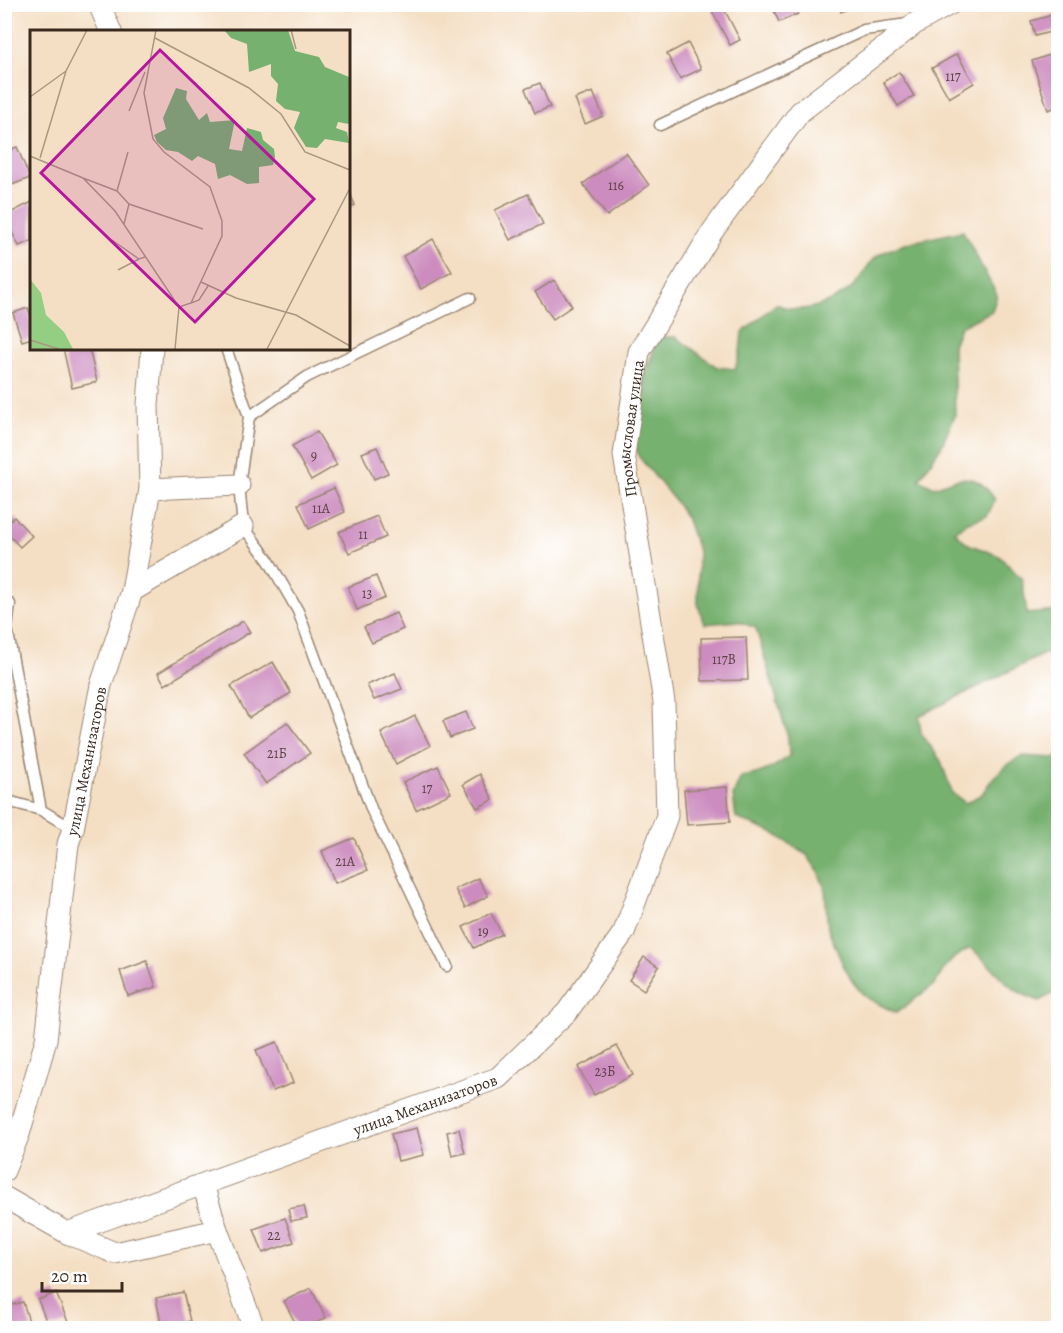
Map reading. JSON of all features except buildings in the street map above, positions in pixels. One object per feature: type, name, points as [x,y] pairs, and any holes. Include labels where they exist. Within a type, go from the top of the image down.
[{"type":"street","points":[[99,4],[110,30]]},
{"type":"street","name":"Промысловая улица","points":[[624,932],[668,816],[664,702],[624,455],[639,352],[712,232],[800,112],[916,23],[950,4]]},
{"type":"street","name":"улица Механизаторов","points":[[4,1171],[19,1134],[46,1040],[68,844],[73,830],[101,685],[132,591],[150,489],[148,405],[152,350]]},
{"type":"street","points":[[150,489],[239,485]]},
{"type":"street","points":[[132,591],[243,526]]},
{"type":"street","name":"улица Механизаторов","points":[[67,1233],[498,1078],[567,1012],[624,932]]},
{"type":"street","points":[[203,1185],[217,1230],[254,1329]]},
{"type":"street","points":[[4,1197],[67,1233],[115,1253],[217,1230]]},
{"type":"lane","points":[[660,125],[864,30],[916,23]]},
{"type":"lane","points":[[249,417],[307,377],[470,298]]},
{"type":"lane","points":[[227,350],[249,417],[239,485],[243,526],[269,561],[298,610],[372,811],[447,966]]},
{"type":"lane","points":[[10,604],[7,628],[41,810]]},
{"type":"lane","points":[[4,800],[41,810],[73,830]]},
{"type":"green space","points":[[963,231],[997,295],[992,311],[960,327],[953,345],[955,415],[941,447],[919,479],[934,487],[953,480],[975,480],[988,491],[995,500],[987,516],[968,522],[955,532],[968,544],[999,556],[1022,579],[1027,614],[1058,611],[1058,647],[919,716],[921,733],[941,761],[952,793],[966,803],[982,794],[993,778],[1021,756],[1058,757],[1058,990],[1040,1001],[1024,995],[1009,985],[970,948],[955,957],[935,984],[896,1013],[865,997],[852,981],[828,929],[825,889],[818,871],[807,855],[775,834],[736,818],[733,795],[741,777],[767,770],[789,756],[788,737],[756,628],[738,621],[705,624],[698,605],[698,551],[686,517],[639,457],[634,440],[642,381],[659,337],[676,337],[717,367],[735,369],[742,333],[776,304],[801,309],[818,306],[850,289],[879,255],[920,240]]}]
